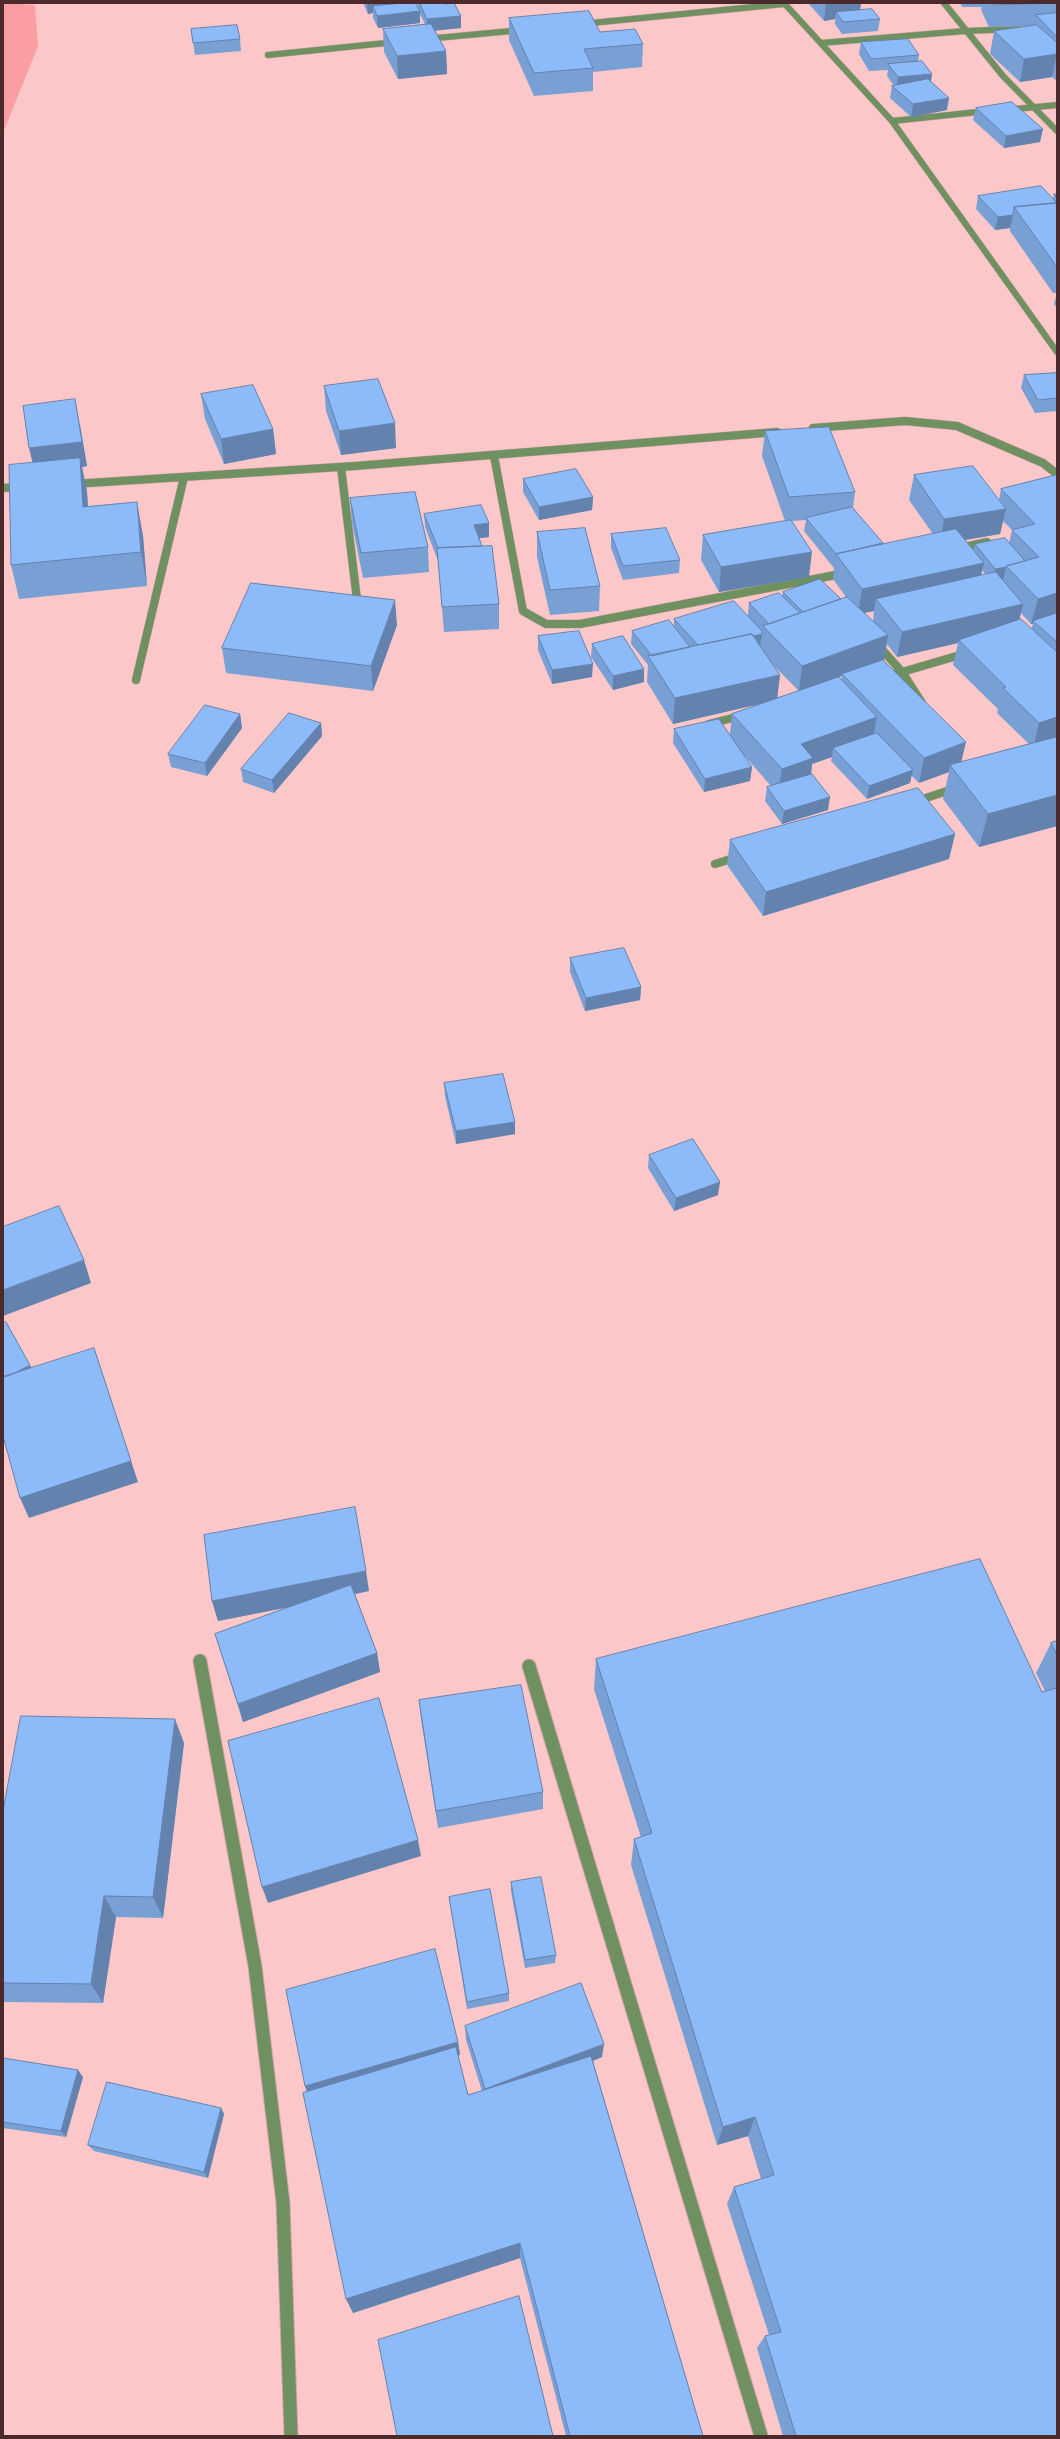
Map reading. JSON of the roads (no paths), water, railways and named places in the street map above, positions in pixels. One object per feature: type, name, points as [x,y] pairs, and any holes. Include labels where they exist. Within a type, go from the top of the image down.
[{"type":"street","points":[[570,25],[784,3],[892,121],[1057,352]]},
{"type":"street","points":[[944,3],[965,31],[1004,76],[1057,131]]},
{"type":"street","points":[[419,40],[530,29]]},
{"type":"street","points":[[821,43],[965,31],[1026,29]]},
{"type":"street","points":[[268,55],[403,42]]},
{"type":"street","points":[[892,121],[1057,105]]},
{"type":"street","points":[[804,429],[905,421],[930,422],[957,426],[1043,463],[1057,474]]},
{"type":"street","points":[[66,484],[494,456],[782,431]]},
{"type":"street","points":[[494,456],[523,611],[546,624],[580,624],[823,582],[851,572]]},
{"type":"street","points":[[341,467],[358,611]]},
{"type":"street","points":[[136,680],[184,477]]},
{"type":"street","points":[[3,488],[27,487]]},
{"type":"street","points":[[950,550],[996,540]]},
{"type":"street","points":[[871,637],[902,672],[928,711]]},
{"type":"street","points":[[879,678],[976,650]]},
{"type":"street","points":[[700,726],[753,712]]},
{"type":"street","points":[[902,805],[962,786]]},
{"type":"street","points":[[715,864],[752,852]]},
{"type":"street","points":[[200,1661],[255,1966],[282,2204],[291,2436]]},
{"type":"street","points":[[529,1666],[761,2436]]}]
